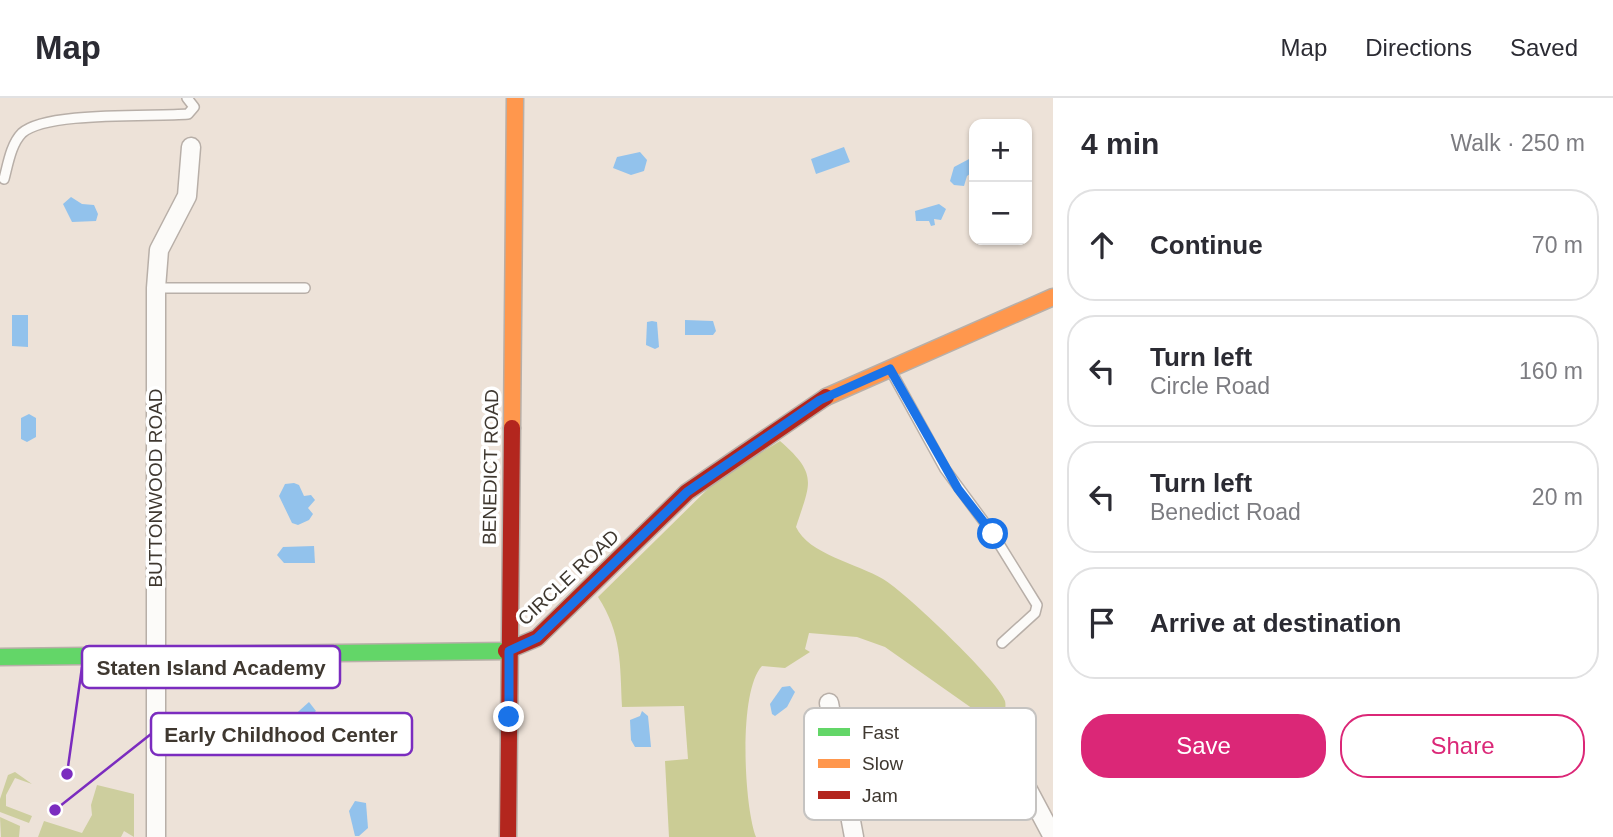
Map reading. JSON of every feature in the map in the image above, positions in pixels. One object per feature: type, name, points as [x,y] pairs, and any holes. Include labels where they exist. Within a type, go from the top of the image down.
[{"type":"street","name":"BENEDICT ROAD","points":[[508,837],[515,98]]},
{"type":"street","name":"BUTTONWOOD ROAD","points":[[156,837],[156,288],[159,250],[187,196],[191,147]]},
{"type":"street","name":"CIRCLE ROAD","points":[[0,657],[509,651],[537,638],[687,492],[820,400],[1053,297]]},
{"type":"street","points":[[829,703],[830,708]]},
{"type":"street","points":[[1036,805],[1053,837]]},
{"type":"lane","points":[[4,179],[11,153],[22,133],[41,124],[67,118],[188,114],[194,107],[187,98]]},
{"type":"lane","points":[[156,288],[305,288]]},
{"type":"lane","points":[[890,369],[945,469],[993,534],[1037,605],[1035,613],[1002,643]]},
{"type":"green space","points":[[780,441],[801,463],[808,480],[796,527],[802,536],[822,551],[883,579],[894,587],[950,637],[986,675],[999,690],[1005,701],[1005,708],[972,708],[885,647],[857,637],[809,633],[805,649],[810,652],[785,668],[762,666],[754,679],[746,723],[746,776],[756,837],[669,837],[665,761],[688,759],[684,706],[622,707],[616,637],[598,597],[719,478]]},
{"type":"green space","points":[[15,772],[32,784],[15,778],[6,795],[6,806],[32,816],[29,823],[0,812],[0,799],[8,775]]},
{"type":"green space","points":[[97,785],[134,794],[134,837],[124,831],[121,837],[38,837],[44,821],[82,833],[92,815],[91,805]]},
{"type":"green space","points":[[0,817],[20,826],[19,837],[1,837]]},
{"type":"water","points":[[844,147],[850,162],[816,174],[811,159]]},
{"type":"water","points":[[640,152],[647,160],[644,171],[631,175],[613,168],[617,157]]},
{"type":"water","points":[[969,159],[969,175],[964,186],[954,185],[950,181],[954,167]]},
{"type":"water","points":[[71,197],[82,204],[94,205],[98,214],[96,221],[72,222],[63,204]]},
{"type":"water","points":[[939,204],[946,209],[941,220],[934,219],[935,225],[931,226],[929,221],[916,221],[915,211]]},
{"type":"water","points":[[12,315],[28,315],[28,347],[12,346]]},
{"type":"water","points":[[685,320],[713,321],[716,331],[713,335],[685,335]]},
{"type":"water","points":[[647,322],[657,322],[659,347],[655,349],[646,345]]},
{"type":"water","points":[[29,414],[36,418],[36,437],[27,442],[21,439],[21,418]]},
{"type":"water","points":[[285,484],[299,485],[304,496],[311,495],[315,500],[308,508],[313,514],[309,520],[298,525],[292,523],[279,496]]},
{"type":"water","points":[[314,546],[315,563],[284,563],[277,555],[283,547]]},
{"type":"water","points":[[790,686],[795,692],[787,707],[775,716],[770,704],[782,687]]},
{"type":"water","points":[[309,702],[316,711],[297,728],[290,719]]},
{"type":"water","points":[[642,711],[648,716],[651,747],[635,747],[631,740],[630,720],[640,716]]},
{"type":"water","points":[[355,801],[366,803],[368,828],[359,836],[355,836],[349,811]]},
{"type":"traffic: fast","points":[[0,657],[506,651]]},
{"type":"traffic: slow","points":[[512,428],[515,98]]},
{"type":"traffic: slow","points":[[826,397],[1053,297]]},
{"type":"traffic: jam","points":[[506,651],[537,638],[687,492],[826,397]]},
{"type":"traffic: jam","points":[[508,837],[512,428]]},
{"type":"place","name":"Staten Island Academy","points":[[67,774]]},
{"type":"place","name":"Early Childhood Center","points":[[55,810]]},
{"type":"route","points":[[509,717],[509,651],[537,638],[687,492],[820,400],[890,369],[945,469],[993,534]]}]
